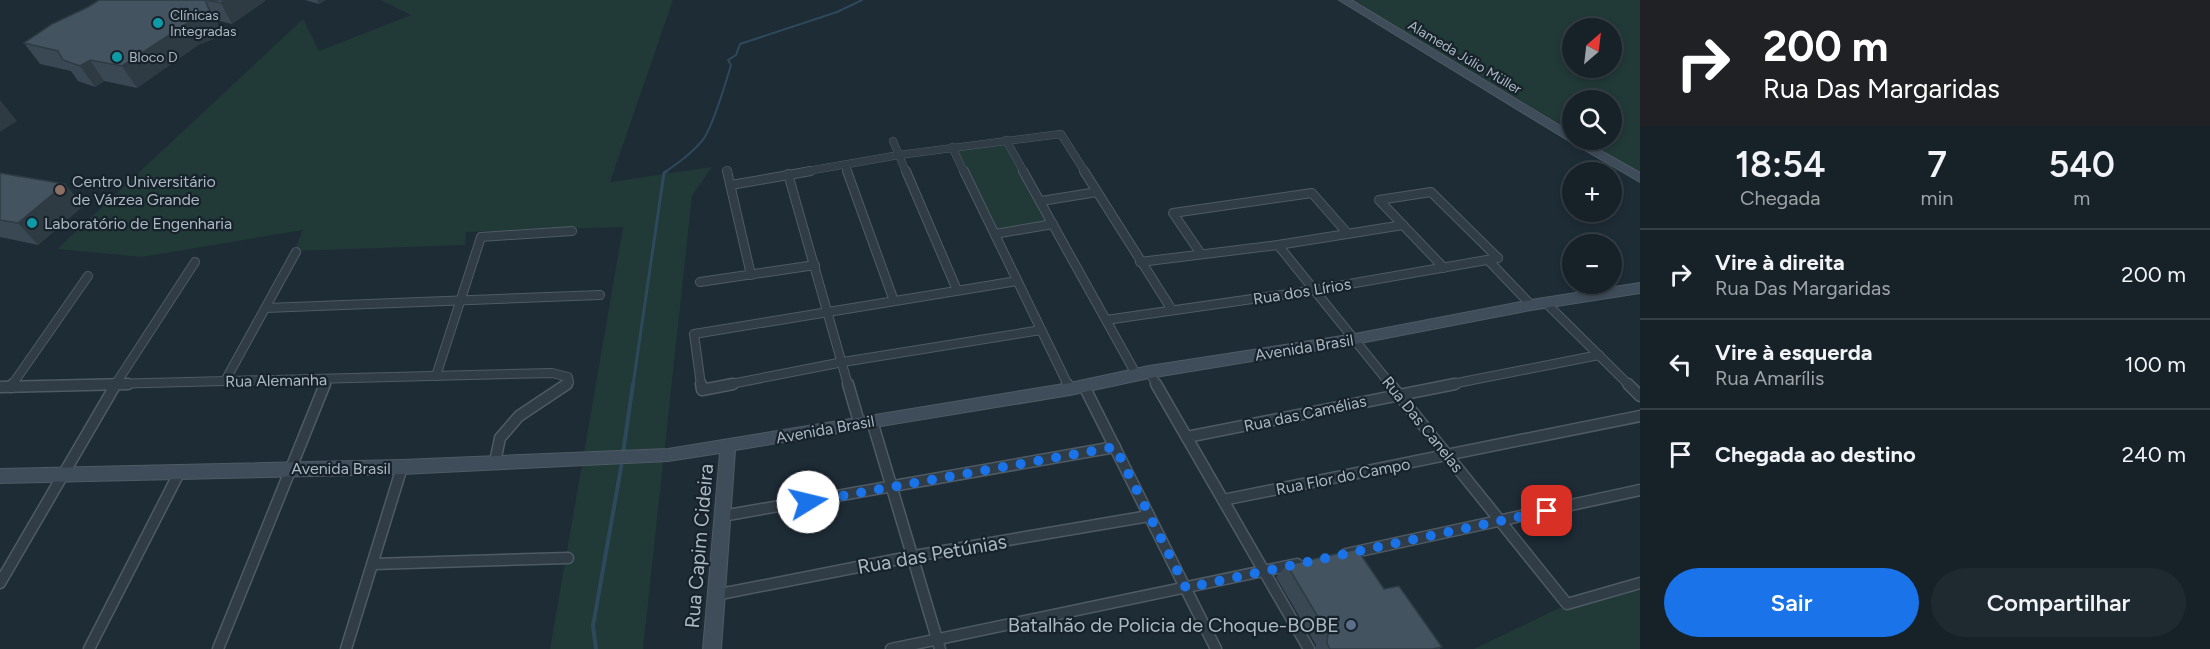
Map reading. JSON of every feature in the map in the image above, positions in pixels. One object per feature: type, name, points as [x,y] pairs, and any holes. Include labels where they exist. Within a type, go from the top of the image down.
[{"type":"street","name":"Alameda Júlio Müller","points":[[1344,0],[1562,132]]},
{"type":"street","points":[[731,185],[899,155],[1061,134],[1172,310]]},
{"type":"street","points":[[1006,140],[1106,320],[1187,437],[1309,649]]},
{"type":"street","points":[[893,141],[957,290]]},
{"type":"street","points":[[952,147],[1041,330],[1115,447],[1216,649]]},
{"type":"street","name":"Alameda Júlio Müller","points":[[1593,150],[1640,178]]},
{"type":"street","points":[[845,165],[894,301]]},
{"type":"street","points":[[727,170],[751,275]]},
{"type":"street","points":[[788,174],[843,362],[893,488],[939,644]]},
{"type":"street","points":[[1041,201],[1097,192]]},
{"type":"street","points":[[1444,268],[1379,200],[1431,192],[1493,259],[1531,305]]},
{"type":"street","points":[[1201,254],[1173,213],[1312,193],[1348,234]]},
{"type":"street","points":[[995,234],[1053,225]]},
{"type":"street","points":[[1140,262],[1278,245],[1403,225]]},
{"type":"street","points":[[436,376],[459,299],[481,237],[572,231]]},
{"type":"street","name":"Rua Das Canelas","points":[[1278,245],[1400,393],[1567,604],[1640,583]]},
{"type":"street","points":[[225,381],[296,252]]},
{"type":"street","name":"Rua dos Lírios","points":[[1106,320],[1315,290],[1493,259]]},
{"type":"street","points":[[1,581],[115,386],[195,262]]},
{"type":"street","points":[[700,282],[815,266]]},
{"type":"street","points":[[5,387],[88,276]]},
{"type":"street","points":[[1017,281],[829,310],[694,334],[702,390],[843,362],[1041,330]]},
{"type":"street","name":"Avenida Brasil","points":[[0,476],[402,467],[668,455],[1077,387],[1143,373],[1355,339],[1531,305],[1640,288]]},
{"type":"street","points":[[266,308],[600,295]]},
{"type":"street","points":[[1546,303],[1640,396]]},
{"type":"street","name":"Rua das Camélias","points":[[1187,437],[1599,355]]},
{"type":"street","name":"Rua Alemanha","points":[[5,387],[115,386],[552,373],[568,377],[569,382],[519,416],[500,438],[495,462]]},
{"type":"street","points":[[218,649],[327,380]]},
{"type":"street","name":"Rua Flor do Campo","points":[[1223,500],[1640,416]]},
{"type":"street","name":"Rua Capim Cideira","points":[[712,649],[728,446]]},
{"type":"street","points":[[722,516],[893,488],[1115,447]]},
{"type":"street","points":[[346,649],[402,467]]},
{"type":"street","points":[[89,649],[179,473]]},
{"type":"street","points":[[1332,557],[1640,490]]},
{"type":"street","name":"Rua das Petúnias","points":[[715,596],[914,556],[1149,516]]},
{"type":"street","points":[[374,564],[568,558]]},
{"type":"street","points":[[891,649],[939,644],[1309,561]]},
{"type":"green space","points":[[380,0],[673,0],[610,182],[712,167],[692,196],[643,649],[550,649],[623,227],[466,232],[465,245],[294,251],[303,230],[142,257],[57,249],[303,19],[319,51],[411,15]]},
{"type":"green space","points":[[1352,0],[1640,0],[1640,173],[1602,150],[1622,150],[1622,90],[1562,90],[1562,126]]},
{"type":"green space","points":[[1003,141],[1049,224],[997,232],[955,148]]},
{"type":"green space","points":[[1640,587],[1640,649],[1474,649],[1557,609]]},
{"type":"building","points":[[99,0],[205,0],[211,14],[186,24],[122,66],[90,60],[80,66],[63,60],[58,51],[24,43],[52,24]]},
{"type":"building","points":[[207,0],[225,0],[221,3]]},
{"type":"building","points":[[0,173],[65,184],[18,223],[0,220]]},
{"type":"building","name":"Batalhão de Policia de Choque-BOBE","points":[[1357,549],[1384,589],[1399,586],[1442,647],[1433,649],[1330,649],[1327,643],[1328,634],[1287,565]]},
{"type":"waterway","points":[[665,172],[680,162],[706,135],[731,65],[728,60],[736,55],[740,44],[837,12],[862,0]]},
{"type":"waterway","points":[[633,385],[664,173],[667,171]]},
{"type":"waterway","points":[[623,453],[633,384]]},
{"type":"waterway","points":[[596,649],[593,626],[622,462]]},
{"type":"place","name":"Clínicas Integradas","points":[[158,23]]},
{"type":"place","name":"Bloco D","points":[[117,57]]},
{"type":"place","name":"Centro Universitário de Várzea Grande","points":[[60,190]]},
{"type":"place","name":"Laboratório de Engenharia","points":[[32,223]]},
{"type":"place","name":"Batalhão de Policia de Choque-BOBE","points":[[1351,625]]},
{"type":"route","points":[[808,502],[1115,447],[1186,588],[1547,511]]}]
